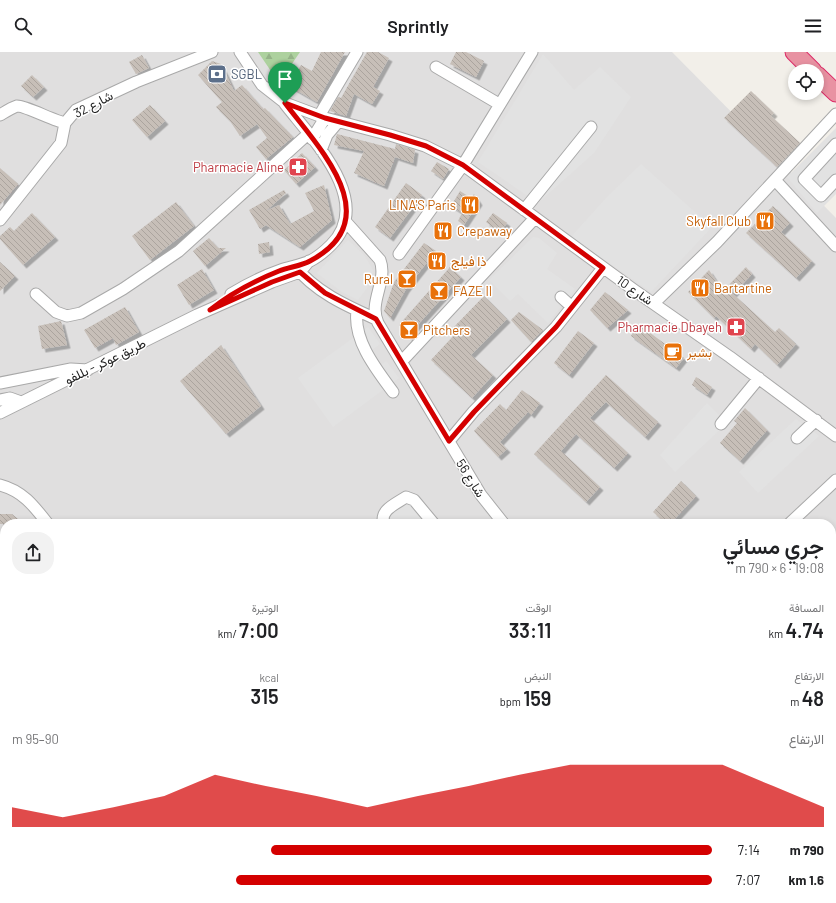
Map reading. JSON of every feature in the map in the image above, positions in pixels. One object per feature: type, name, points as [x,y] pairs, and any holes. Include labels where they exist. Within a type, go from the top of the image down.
[{"type":"highway","points":[[794,52],[806,64]]},
{"type":"highway","points":[[824,82],[836,93]]},
{"type":"street","name":"شارع 32","points":[[0,220],[61,143],[65,123],[70,114],[80,107],[212,52]]},
{"type":"street","points":[[240,52],[262,85],[270,93],[285,103],[332,166],[341,184],[346,204],[346,222],[380,260],[383,274],[375,305],[376,319],[357,311],[325,293],[297,269]]},
{"type":"street","points":[[36,294],[59,314],[76,315],[123,289],[179,251],[310,137],[357,52]]},
{"type":"street","points":[[399,254],[463,165],[532,52]]},
{"type":"street","points":[[436,67],[499,104]]},
{"type":"street","name":"شارع 10","points":[[285,103],[338,122],[426,146],[463,165],[603,268],[759,378],[836,436]]},
{"type":"street","points":[[0,115],[15,107],[21,106],[65,123]]},
{"type":"street","points":[[654,303],[717,242],[836,114]]},
{"type":"street","points":[[321,150],[327,135],[338,122]]},
{"type":"street","points":[[524,210],[591,127]]},
{"type":"street","points":[[836,144],[804,179],[821,196],[836,180]]},
{"type":"street","points":[[775,180],[836,246]]},
{"type":"street","points":[[402,361],[535,218]]},
{"type":"street","name":"طريق عوكر - بللفو","points":[[0,413],[297,269],[335,241],[346,222]]},
{"type":"street","points":[[449,441],[474,412],[556,327],[603,268]]},
{"type":"street","points":[[561,297],[572,307]]},
{"type":"street","points":[[357,311],[357,329],[363,344],[372,361],[394,392]]},
{"type":"street","name":"شارع 56","points":[[376,319],[481,495],[500,519]]},
{"type":"street","points":[[0,383],[71,369],[88,370]]},
{"type":"street","points":[[721,424],[759,378]]},
{"type":"street","points":[[0,400],[10,398],[21,402]]},
{"type":"street","points":[[797,438],[816,420]]},
{"type":"street","points":[[794,519],[836,480]]},
{"type":"street","points":[[0,485],[18,491],[44,519]]},
{"type":"street","points":[[382,519],[384,512],[406,496],[414,500],[430,519]]},
{"type":"shaded area","points":[[0,52],[672,52],[836,218],[836,519],[0,519]]},
{"type":"shaded area","points":[[543,54],[574,90],[600,67],[631,97],[594,153],[538,203],[478,162]]},
{"type":"shaded area","points":[[836,128],[836,194],[817,213],[787,177]]},
{"type":"shaded area","points":[[641,164],[712,227],[651,292],[571,237],[606,198]]},
{"type":"shaded area","points":[[533,237],[539,238],[557,253],[547,269],[575,289],[548,323],[518,294],[510,301],[489,280]]},
{"type":"shaded area","points":[[348,240],[364,255],[373,270],[370,284],[358,300],[342,292],[317,273]]},
{"type":"shaded area","points":[[368,327],[380,344],[371,351],[381,365],[386,361],[399,378],[333,427],[298,378]]},
{"type":"shaded area","points":[[707,403],[727,423],[675,472],[660,455]]},
{"type":"shaded area","points":[[796,419],[819,436],[758,493],[739,472]]},
{"type":"shaded area","points":[[411,491],[435,519],[377,519],[375,516]]},
{"type":"green space","points":[[258,52],[300,52],[279,83]]},
{"type":"building","points":[[321,52],[345,52],[317,102],[289,86],[301,65],[312,71]]},
{"type":"building","points":[[367,52],[378,52],[389,58],[373,87],[380,91],[372,104],[354,94],[346,116],[330,111],[338,97],[341,98]]},
{"type":"building","points":[[456,52],[466,52],[484,61],[476,77],[450,64]]},
{"type":"building","points":[[142,55],[149,68],[136,74],[129,62]]},
{"type":"building","points":[[212,61],[221,64],[234,91],[242,85],[263,109],[265,108],[293,137],[266,159],[256,147],[267,138],[257,124],[240,136],[230,121],[216,107],[222,102],[198,75]]},
{"type":"building","points":[[32,75],[44,87],[33,97],[21,86]]},
{"type":"building","points":[[751,91],[774,113],[771,116],[800,143],[777,167],[724,118]]},
{"type":"building","points":[[150,105],[165,121],[147,137],[132,120]]},
{"type":"building","points":[[337,134],[395,149],[396,144],[415,150],[413,163],[395,157],[384,186],[354,173],[364,151],[334,145]]},
{"type":"building","points":[[302,153],[315,167],[296,184],[284,170]]},
{"type":"building","points":[[437,162],[449,169],[443,179],[431,171]]},
{"type":"building","points":[[0,168],[18,184],[0,205]]},
{"type":"building","points":[[406,183],[422,195],[390,238],[375,227]]},
{"type":"building","points":[[324,185],[332,220],[300,247],[266,225],[260,229],[249,210],[284,190],[286,193],[266,211],[279,205],[290,224],[314,211],[305,193]]},
{"type":"building","points":[[460,191],[471,198],[474,194],[479,202],[464,225],[458,221],[462,213],[451,206]]},
{"type":"building","points":[[176,202],[194,226],[150,260],[132,236]]},
{"type":"building","points":[[773,206],[790,223],[781,232],[812,261],[796,278],[746,233]]},
{"type":"building","points":[[32,213],[55,237],[23,265],[0,239],[0,236],[10,227],[14,231]]},
{"type":"building","points":[[493,213],[507,223],[500,233],[486,222]]},
{"type":"building","points":[[209,238],[218,248],[226,248],[205,266],[193,251]]},
{"type":"building","points":[[269,242],[270,252],[259,254],[258,244]]},
{"type":"building","points":[[424,243],[436,251],[406,289],[390,318],[384,311],[394,282]]},
{"type":"building","points":[[0,262],[15,276],[0,291]]},
{"type":"building","points":[[450,267],[461,277],[414,329],[418,334],[411,340],[399,325]]},
{"type":"building","points":[[746,267],[752,274],[733,294],[775,332],[779,328],[796,344],[777,365],[755,344],[751,349],[716,316],[714,318],[688,292],[709,270],[723,291]]},
{"type":"building","points":[[202,269],[214,290],[189,305],[177,285]]},
{"type":"building","points":[[605,292],[628,310],[607,328],[590,310]]},
{"type":"building","points":[[484,296],[507,319],[471,355],[493,375],[472,398],[431,360],[456,333],[452,329]]},
{"type":"building","points":[[125,307],[139,332],[116,345],[113,338],[95,348],[84,330]]},
{"type":"building","points":[[519,312],[543,330],[531,342],[511,320]]},
{"type":"building","points":[[61,321],[67,345],[42,349],[38,326]]},
{"type":"building","points":[[638,324],[684,358],[676,368],[631,336]]},
{"type":"building","points":[[578,331],[594,343],[569,375],[554,363]]},
{"type":"building","points":[[221,345],[261,406],[226,434],[180,381]]},
{"type":"building","points":[[606,375],[658,422],[645,437],[606,402],[590,418],[628,453],[614,468],[576,434],[561,451],[600,487],[586,502],[534,454]]},
{"type":"building","points":[[696,377],[712,387],[707,395],[692,385]]},
{"type":"building","points":[[522,390],[540,403],[531,415],[528,412],[500,442],[507,449],[498,457],[474,431],[500,404],[506,410]]},
{"type":"building","points":[[745,408],[767,430],[740,461],[720,443],[737,423],[734,421]]},
{"type":"building","points":[[681,481],[696,496],[675,519],[661,519],[653,512]]},
{"type":"building","points":[[0,514],[12,514],[18,519],[0,519]]},
{"type":"place","name":"SGBL","points":[[217,74]]},
{"type":"place","name":"Pharmacie Aline","points":[[298,167]]},
{"type":"place","name":"LINA'S Paris","points":[[470,205]]},
{"type":"place","name":"Skyfall Club","points":[[765,221]]},
{"type":"place","name":"Crepaway","points":[[443,231]]},
{"type":"place","name":"ذا فيلج","points":[[437,261]]},
{"type":"place","name":"Rural","points":[[407,279]]},
{"type":"place","name":"Bartartine","points":[[700,288]]},
{"type":"place","name":"FAZE II","points":[[439,291]]},
{"type":"place","name":"Pharmacie Dbayeh","points":[[736,327]]},
{"type":"place","name":"Pitchers","points":[[409,330]]},
{"type":"place","name":"بشير","points":[[673,352]]},
{"type":"route","points":[[285,103],[338,122],[426,146],[463,165],[603,268],[556,327],[474,412],[449,441],[376,319],[357,311],[325,293],[310,282],[300,272],[272,282],[210,310],[241,288],[281,270],[309,261],[318,256],[335,241],[346,222],[347,210],[345,197],[336,172],[329,160],[285,103]]}]
